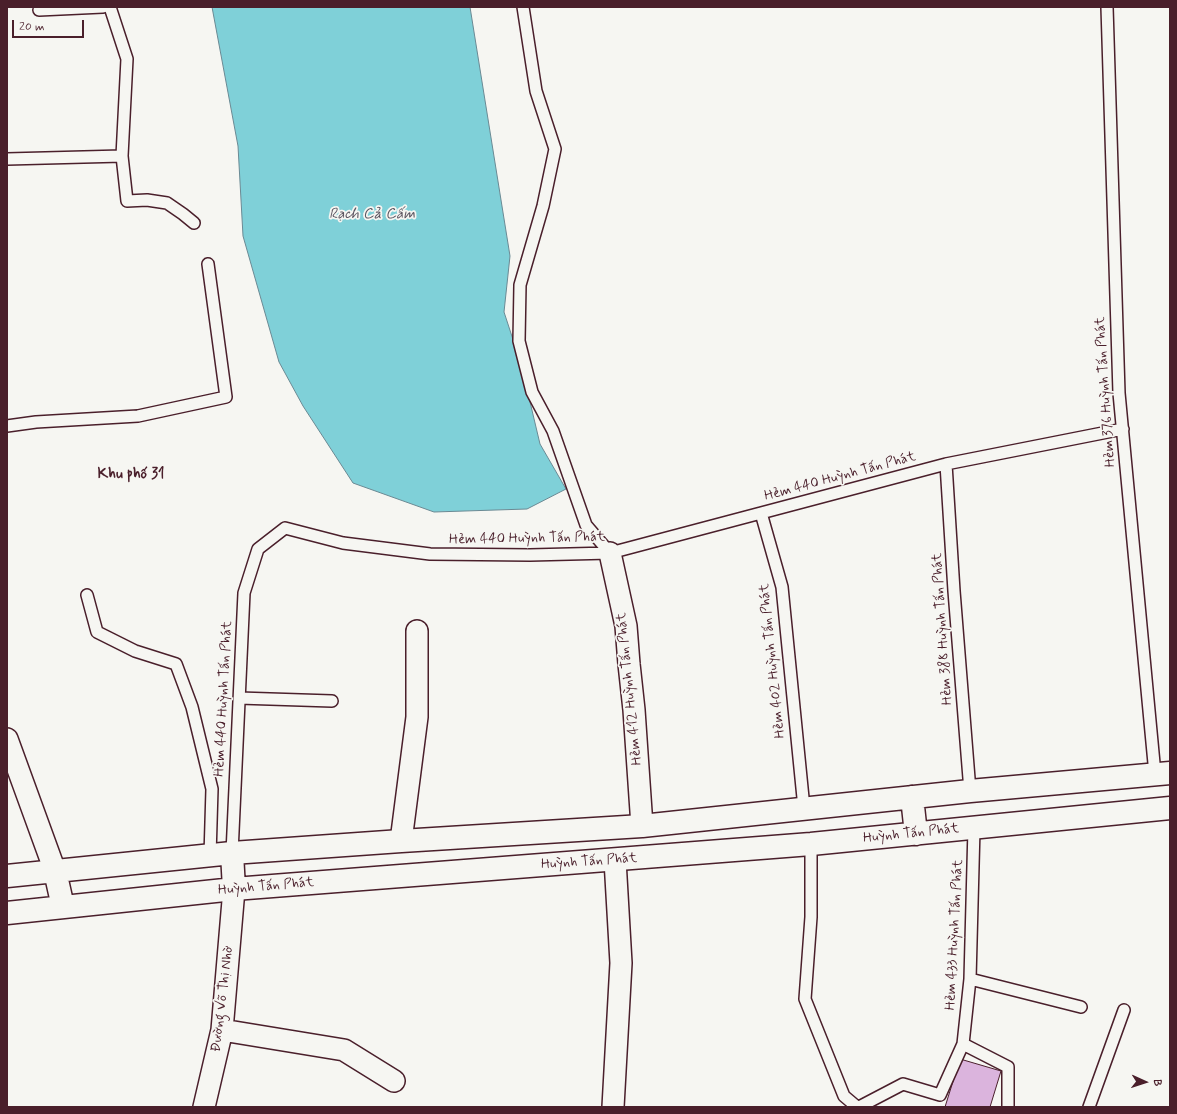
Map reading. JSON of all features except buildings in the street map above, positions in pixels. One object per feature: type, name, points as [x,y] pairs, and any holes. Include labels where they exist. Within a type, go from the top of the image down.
[{"type":"main road","points":[[7,876],[232,854],[401,841],[642,826],[804,808],[1163,774]]},
{"type":"main road","points":[[912,798],[916,834]]},
{"type":"main road","name":"Huỳnh Tấn Phát","points":[[7,913],[234,889],[811,844],[1170,808]]},
{"type":"main road","points":[[232,854],[234,889]]},
{"type":"main road","points":[[55,871],[63,907]]},
{"type":"street","name":"Hẻm 412 Huỳnh Tấn Phát","points":[[610,553],[626,626],[634,710],[642,826]]},
{"type":"street","points":[[401,841],[417,717],[417,631]]},
{"type":"street","points":[[7,739],[55,871]]},
{"type":"street","points":[[613,1107],[621,963],[615,860]]},
{"type":"street","name":"Đường Võ Thị Nhờ","points":[[204,1107],[222,1030],[234,889]]},
{"type":"street","points":[[222,1030],[344,1050],[394,1081]]},
{"type":"lane","points":[[39,10],[103,7]]},
{"type":"lane","points":[[110,7],[127,59],[122,156],[127,201],[147,200],[167,203],[194,223]]},
{"type":"lane","points":[[523,7],[536,91],[555,149],[543,206],[520,285],[519,340],[532,392],[553,431],[586,524],[610,553]]},
{"type":"lane","name":"Hẻm 376 Huỳnh Tấn Phát","points":[[1107,7],[1119,385],[1122,429],[1163,774]]},
{"type":"lane","points":[[7,159],[122,156]]},
{"type":"lane","points":[[7,426],[36,422],[138,416],[226,397],[208,264]]},
{"type":"lane","name":"Hẻm 440 Huỳnh Tấn Phát","points":[[232,854],[244,594],[258,549],[285,528],[343,543],[430,554],[530,555],[610,553],[946,464],[1122,429]]},
{"type":"lane","name":"Hẻm 388 Huỳnh Tấn Phát","points":[[946,464],[954,591],[970,792]]},
{"type":"lane","name":"Hẻm 402 Huỳnh Tấn Phát","points":[[761,513],[782,587],[804,808]]},
{"type":"lane","points":[[87,595],[97,632],[135,651],[176,664],[192,707],[212,789],[210,856]]},
{"type":"lane","points":[[239,698],[332,701]]},
{"type":"lane","name":"Hẻm 433 Huỳnh Tấn Phát","points":[[858,1107],[902,1084],[940,1095],[962,1044],[970,979],[974,828]]},
{"type":"lane","points":[[811,844],[811,917],[805,999],[844,1096],[858,1107]]},
{"type":"lane","points":[[970,979],[1081,1007]]},
{"type":"lane","points":[[1089,1107],[1124,1010]]},
{"type":"lane","points":[[962,1044],[1008,1067],[1008,1107]]},
{"type":"water","name":"Rạch Cả Cấm","points":[[212,7],[470,7],[510,256],[504,312],[521,364],[540,444],[566,489],[527,509],[434,512],[353,483],[303,406],[279,362],[243,236],[238,146]]},
{"type":"district","name":"Khu phố 31","points":[[131,475]]}]
